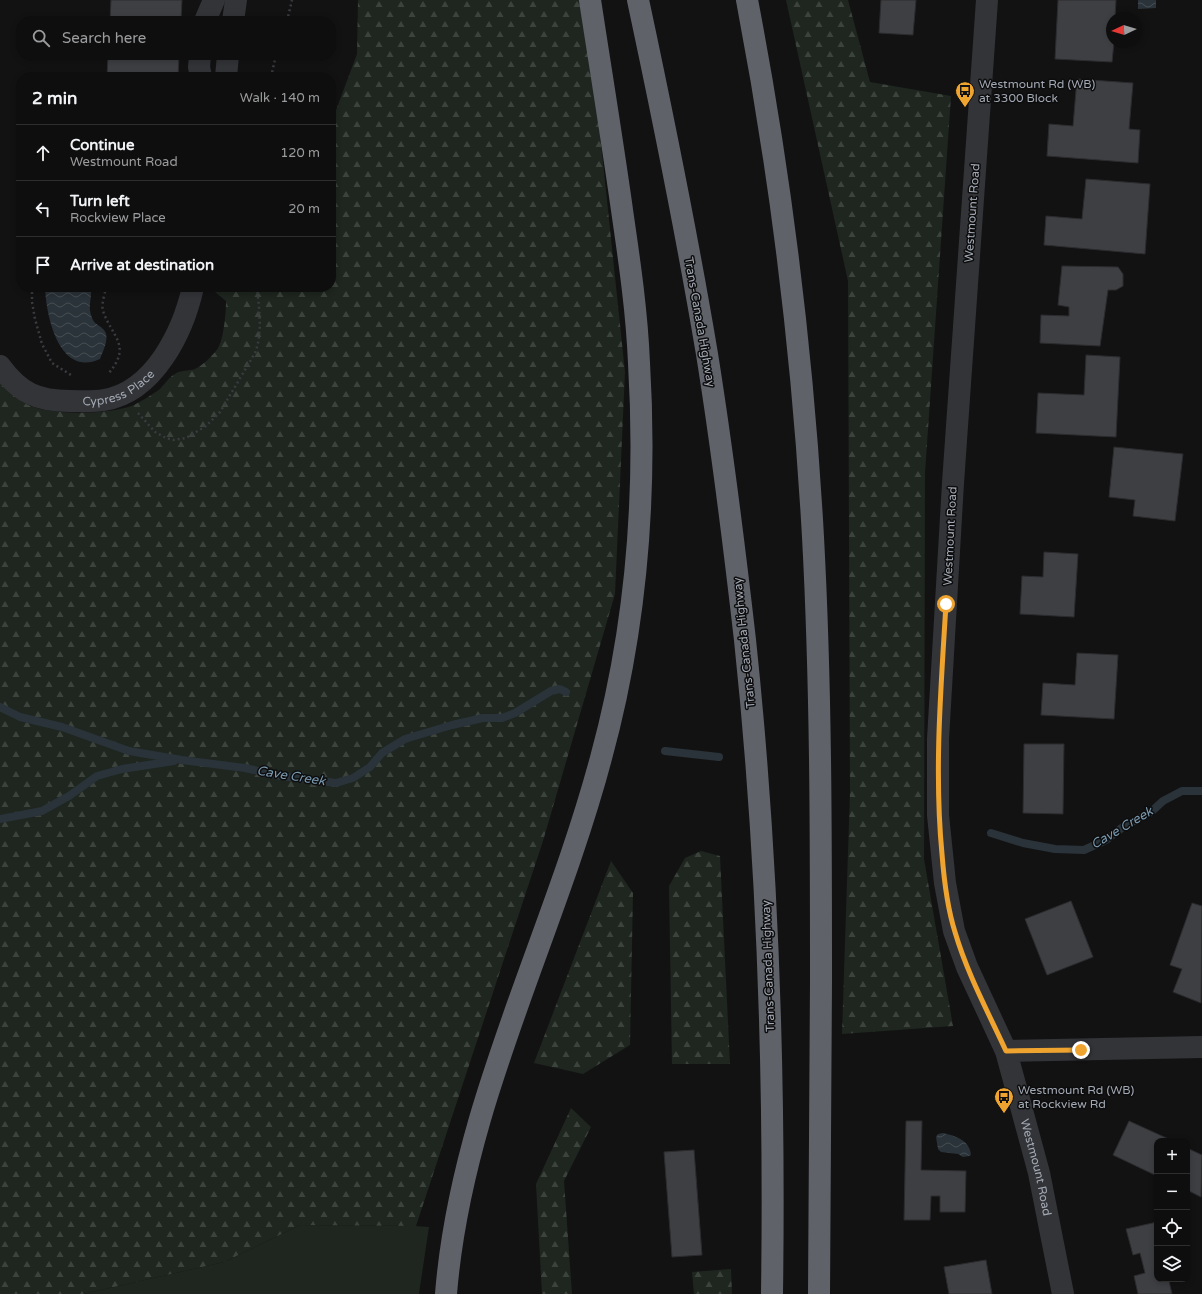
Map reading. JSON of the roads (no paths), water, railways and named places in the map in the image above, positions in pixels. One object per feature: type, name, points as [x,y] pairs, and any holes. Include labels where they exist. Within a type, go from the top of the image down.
[{"type":"highway","points":[[446,1294],[451,1246],[458,1205],[480,1116],[494,1072],[570,860],[602,756],[627,638],[635,576],[642,471],[639,360],[628,249],[590,0]]},
{"type":"highway","name":"Trans-Canada Highway","points":[[638,0],[658,92],[707,356],[733,542],[745,648],[762,838],[768,949],[773,1135],[772,1294]]},
{"type":"highway","points":[[747,0],[772,145],[787,256],[797,348],[813,534],[818,634],[821,835],[819,1294]]},
{"type":"highway","points":[[819,1238],[823,1294]]},
{"type":"street","name":"Westmount Road","points":[[986,0],[952,491],[938,739],[938,815],[945,883],[954,931],[967,967],[1006,1051],[1039,1172],[1063,1294]]},
{"type":"street","points":[[212,16],[226,5]]},
{"type":"street","points":[[200,60],[200,72]]},
{"type":"street","points":[[226,72],[228,60]]},
{"type":"street","name":"Cypress Place","points":[[0,366],[7,376],[20,388],[31,395],[46,399],[61,401],[104,400],[128,392],[146,379],[159,364],[182,320],[190,292]]},
{"type":"street","points":[[1006,1051],[1202,1047]]},
{"type":"water","points":[[1138,0],[1156,0],[1156,8],[1138,9]]},
{"type":"water","points":[[45,292],[91,292],[90,308],[92,318],[103,329],[106,336],[106,344],[100,359],[86,363],[74,360],[65,352],[52,327]]},
{"type":"water","points":[[943,1133],[957,1137],[965,1142],[971,1155],[963,1157],[958,1154],[941,1152],[938,1149],[936,1137],[938,1134]]},
{"type":"waterway","name":"Cave Creek","points":[[0,707],[20,717],[62,727],[129,751],[182,760],[245,768],[281,776],[336,783],[353,778],[370,767],[382,753],[405,739],[452,725],[483,718],[502,718],[515,713],[551,691],[560,689],[566,692]]},
{"type":"waterway","name":"Cave Creek","points":[[665,751],[719,757]]},
{"type":"waterway","points":[[0,819],[42,811],[69,796],[97,776],[122,769],[174,761]]},
{"type":"waterway","name":"Cave Creek","points":[[991,833],[1023,843],[1055,849],[1084,850],[1106,840],[1123,827],[1151,812],[1163,801],[1182,791],[1202,791]]},
{"type":"place","name":"Westmount Rd (WB) at 3300 Block","points":[[965,108]]},
{"type":"place","name":"Westmount Rd (WB) at Rockview Rd","points":[[1004,1114]]}]
